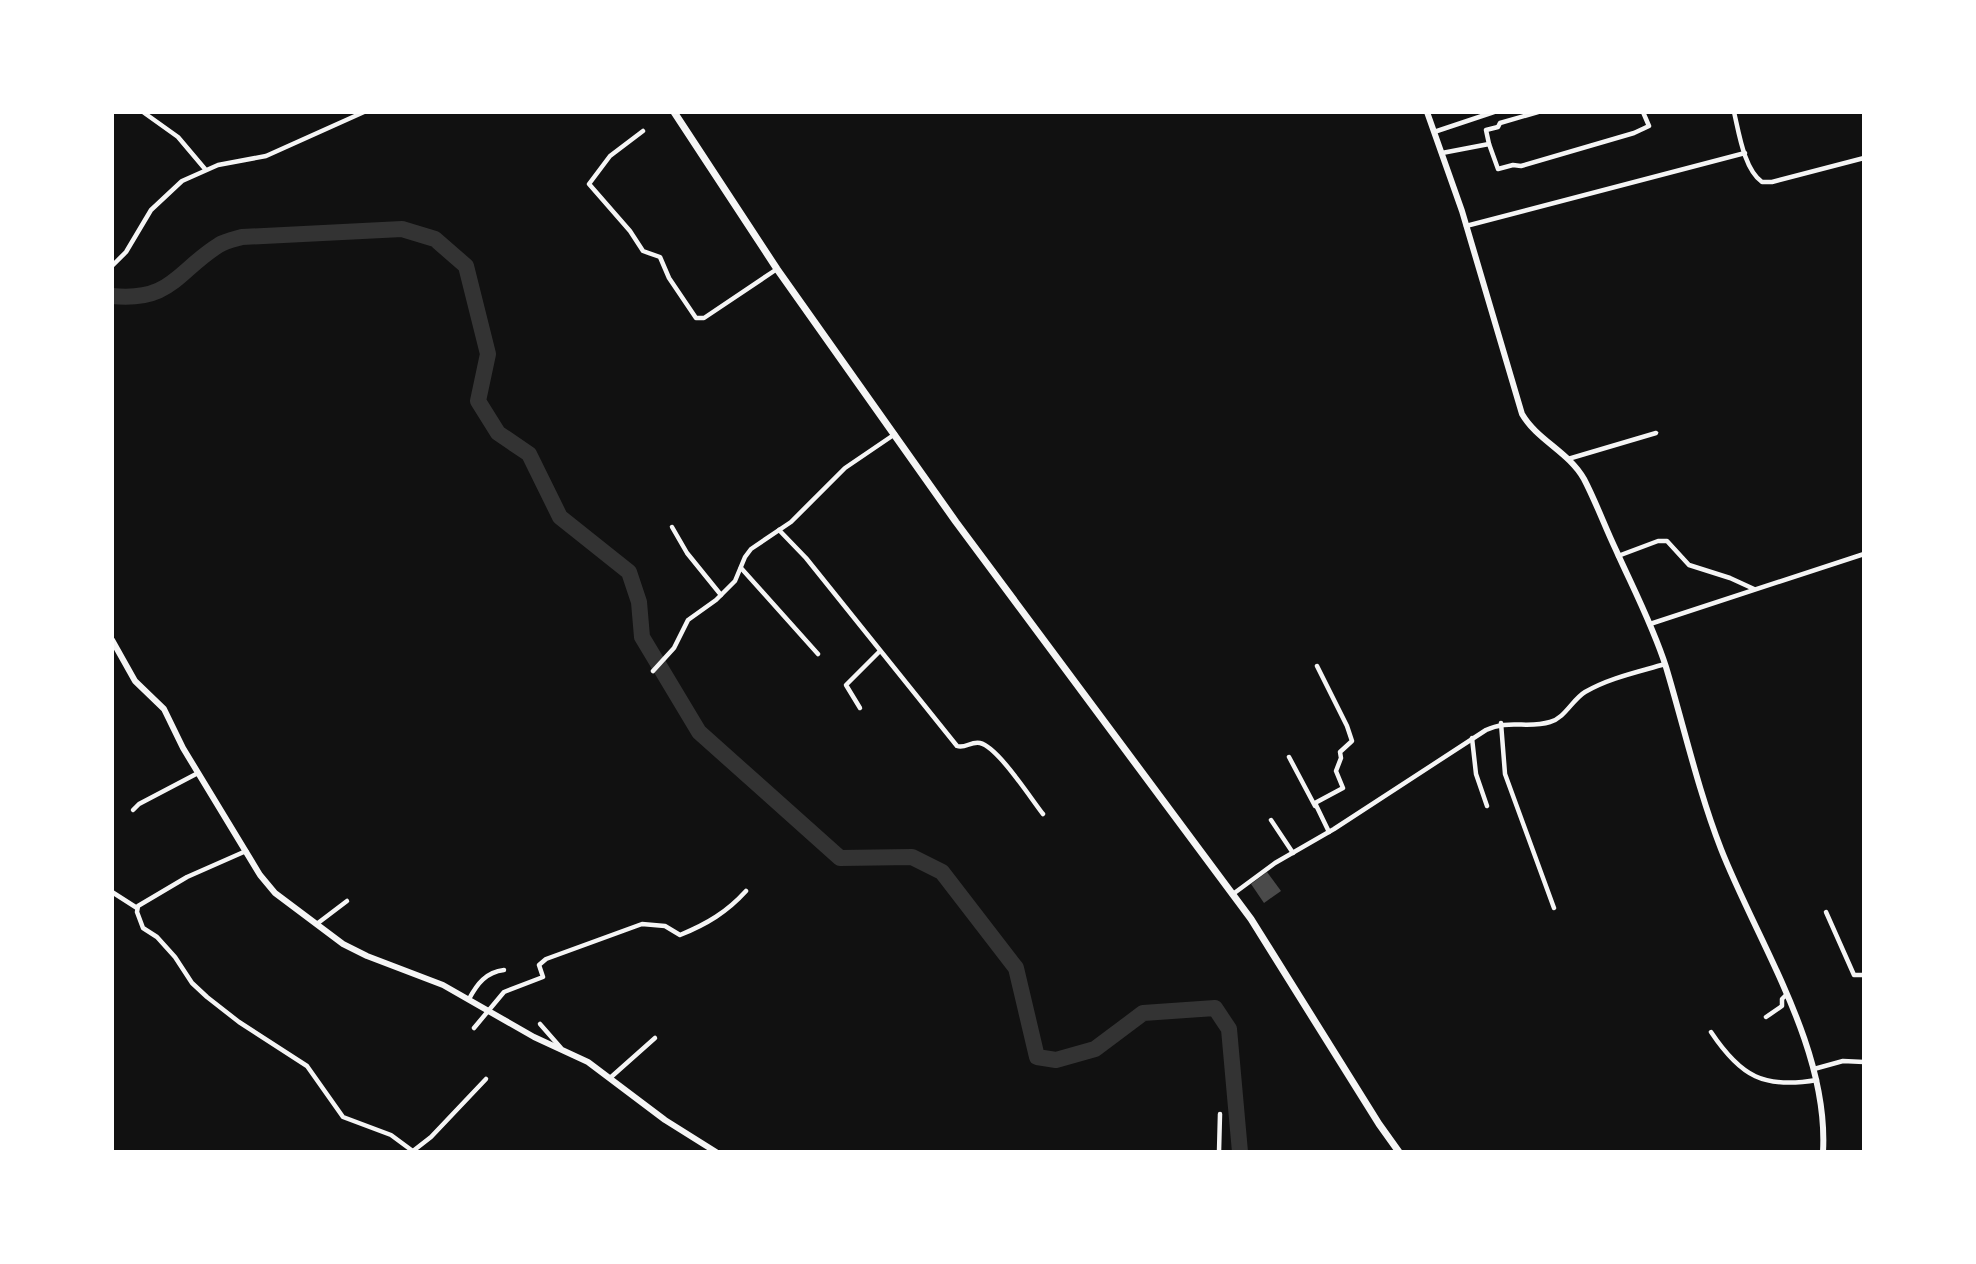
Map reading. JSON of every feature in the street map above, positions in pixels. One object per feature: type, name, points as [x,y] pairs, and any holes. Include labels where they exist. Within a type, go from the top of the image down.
[{"type":"main road","points":[[674,112],[777,269],[970,541],[1233,894],[1399,1152]]},
{"type":"street","points":[[142,112],[178,137],[205,169]]},
{"type":"street","points":[[112,266],[126,252],[142,221],[160,199],[182,181],[205,169],[266,156],[364,112]]},
{"type":"street","points":[[1427,112],[1466,226],[1522,414],[1530,425],[1568,459],[1583,478],[1650,624],[1665,664],[1720,847],[1786,995],[1814,1069],[1823,1116],[1823,1152]]},
{"type":"street","points":[[1434,132],[1494,112]]},
{"type":"street","points":[[1538,112],[1500,123],[1498,127],[1486,130],[1497,170],[1513,165],[1521,166],[1634,133],[1649,126],[1644,112]]},
{"type":"street","points":[[1734,112],[1745,153],[1754,174],[1766,183],[1863,158]]},
{"type":"street","points":[[643,131],[610,156],[589,184],[630,231],[643,251],[660,257],[669,278],[696,318],[704,318],[777,269]]},
{"type":"street","points":[[1442,153],[1489,144]]},
{"type":"street","points":[[1466,226],[1745,153]]},
{"type":"street","points":[[1568,459],[1656,433]]},
{"type":"street","points":[[653,671],[664,661],[688,620],[721,595],[738,577],[747,553],[795,518],[845,468],[895,434]]},
{"type":"street","points":[[672,527],[687,553],[721,595]]},
{"type":"street","points":[[779,530],[806,558],[957,746],[962,748],[977,743],[984,745],[1009,771],[1043,814]]},
{"type":"street","points":[[1618,556],[1658,541],[1667,541],[1689,565],[1730,578],[1754,589]]},
{"type":"street","points":[[1650,624],[1863,554]]},
{"type":"street","points":[[741,568],[818,654]]},
{"type":"street","points":[[112,640],[135,681],[164,709],[198,772],[270,888],[336,939],[361,954],[432,980],[588,1062],[665,1120],[716,1152]]},
{"type":"street","points":[[860,708],[846,685],[880,651]]},
{"type":"street","points":[[1233,894],[1293,852],[1329,832],[1472,738],[1501,723],[1531,725],[1550,722],[1563,713],[1577,698],[1594,687],[1665,664]]},
{"type":"street","points":[[1315,806],[1343,788],[1336,771],[1341,758],[1340,752],[1352,741],[1347,726],[1317,666]]},
{"type":"street","points":[[1501,723],[1505,774],[1554,908]]},
{"type":"street","points":[[1472,738],[1476,774],[1487,806]]},
{"type":"street","points":[[1289,757],[1329,832]]},
{"type":"street","points":[[133,810],[139,804],[198,772]]},
{"type":"street","points":[[1271,820],[1293,852]]},
{"type":"street","points":[[137,908],[174,884],[246,851]]},
{"type":"street","points":[[474,1028],[504,992],[543,977],[539,965],[546,959],[642,924],[665,926],[680,935],[707,924],[730,908],[746,891]]},
{"type":"street","points":[[112,892],[137,908],[143,928],[169,950],[192,983],[207,997],[311,1070],[343,1117],[391,1135],[413,1151],[431,1137],[486,1079]]},
{"type":"street","points":[[318,923],[347,901]]},
{"type":"street","points":[[1826,912],[1854,975],[1863,975]]},
{"type":"street","points":[[469,999],[480,981],[504,970]]},
{"type":"street","points":[[1766,1017],[1782,1006],[1782,999],[1786,995]]},
{"type":"street","points":[[540,1024],[562,1050]]},
{"type":"street","points":[[1712,1032],[1731,1057],[1756,1078],[1786,1083],[1817,1080]]},
{"type":"street","points":[[610,1078],[655,1038]]},
{"type":"street","points":[[1814,1069],[1843,1061],[1863,1062]]},
{"type":"street","points":[[1218,1152],[1220,1114]]},
{"type":"building","points":[[1267,872],[1281,891],[1264,903],[1251,884]]},
{"type":"waterway","points":[[112,296],[132,297],[161,289],[219,245],[242,237],[402,229],[435,239],[466,266],[488,354],[478,401],[498,433],[529,454],[560,517],[629,572],[639,602],[642,637],[699,732],[840,858],[912,857],[942,872],[1016,968],[1037,1057],[1056,1060],[1095,1049],[1143,1013],[1215,1008],[1229,1029],[1240,1152]]}]
